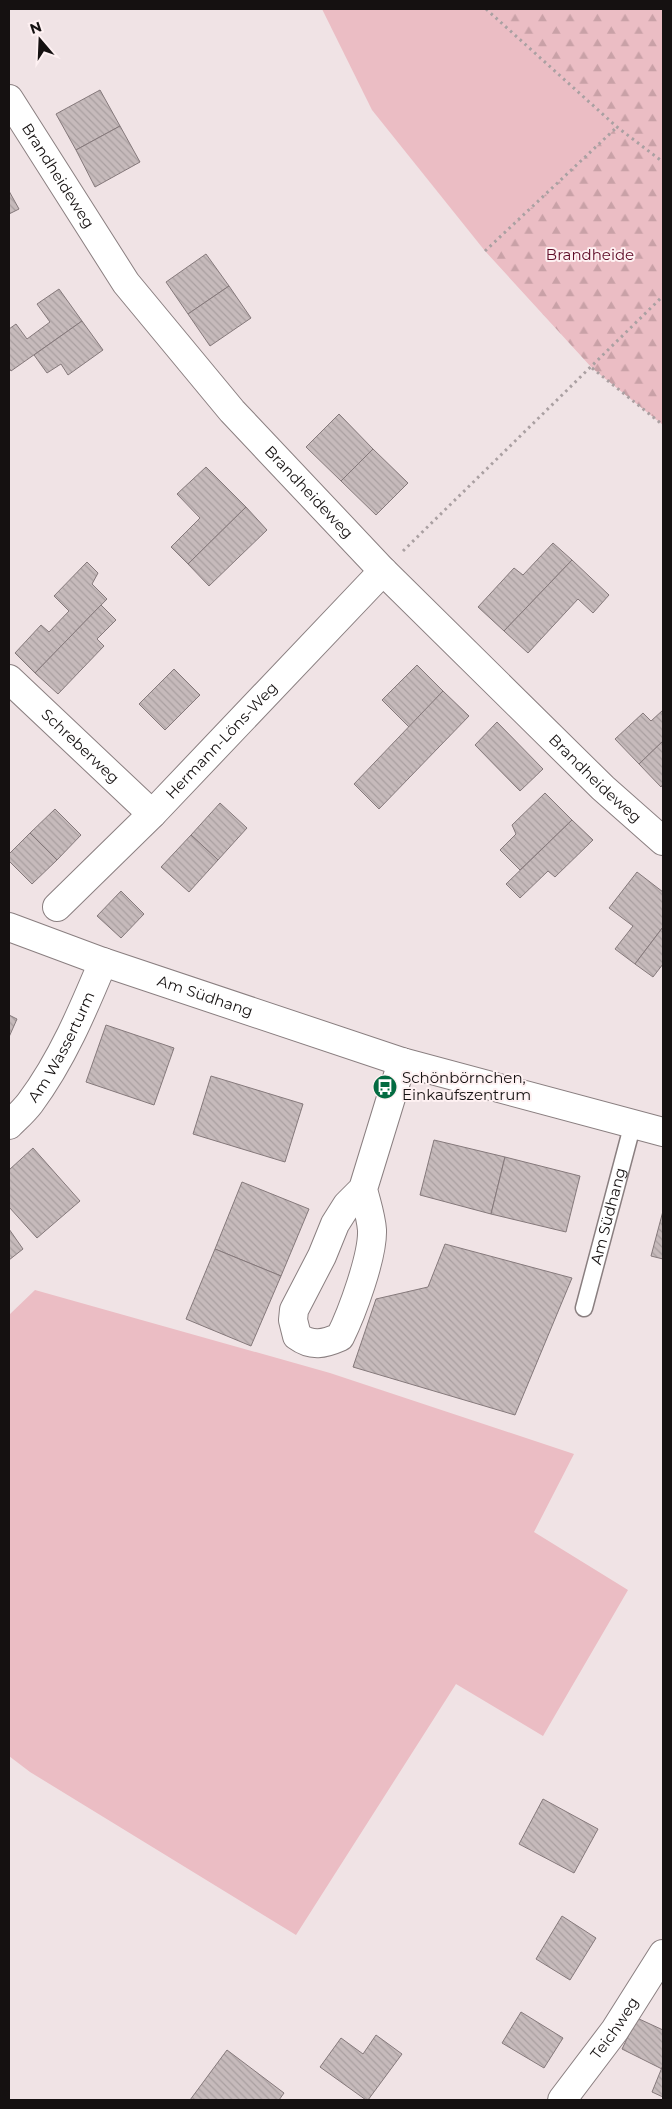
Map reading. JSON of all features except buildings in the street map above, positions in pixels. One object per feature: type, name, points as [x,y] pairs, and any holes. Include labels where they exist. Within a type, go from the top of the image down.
[{"type":"street","name":"Brandheideweg","points":[[9,99],[126,283],[232,411],[383,571],[603,788],[663,841]]},
{"type":"street","name":"Hermann-Löns-Weg","points":[[57,907],[152,814],[383,571]]},
{"type":"street","name":"Schreberweg","points":[[9,679],[152,814]]},
{"type":"street","name":"Am Südhang","points":[[9,927],[103,962],[402,1062],[663,1132]]},
{"type":"street","name":"Am Wasserturm","points":[[9,1125],[30,1104],[64,1048],[83,1011],[103,962]]},
{"type":"street","points":[[363,1189],[372,1230],[372,1246],[348,1322],[340,1337],[319,1344],[310,1344],[297,1336],[293,1320],[294,1310],[322,1256],[335,1224],[347,1205],[363,1189],[402,1062]]},
{"type":"street","name":"Teichweg","points":[[562,2100],[615,2030],[663,1954]]},
{"type":"lane","name":"Am Südhang","points":[[584,1308],[633,1124]]},
{"type":"path","points":[[486,9],[617,127],[663,162]]},
{"type":"path","points":[[486,251],[617,127]]},
{"type":"path","points":[[383,571],[592,368],[663,296]]},
{"type":"path","points":[[592,368],[663,425]]},
{"type":"green space","points":[[322,9],[486,9],[617,127],[485,251],[372,110]]},
{"type":"green space","name":"Brandheide","points":[[486,9],[663,9],[663,425],[592,368],[485,251],[617,127]]},
{"type":"green space","points":[[35,1290],[330,1373],[574,1454],[534,1532],[628,1590],[543,1736],[456,1684],[296,1935],[30,1772],[9,1756],[9,1315]]},
{"type":"place","name":"Schönbörnchen, Einkaufszentrum","points":[[385,1087]]}]
